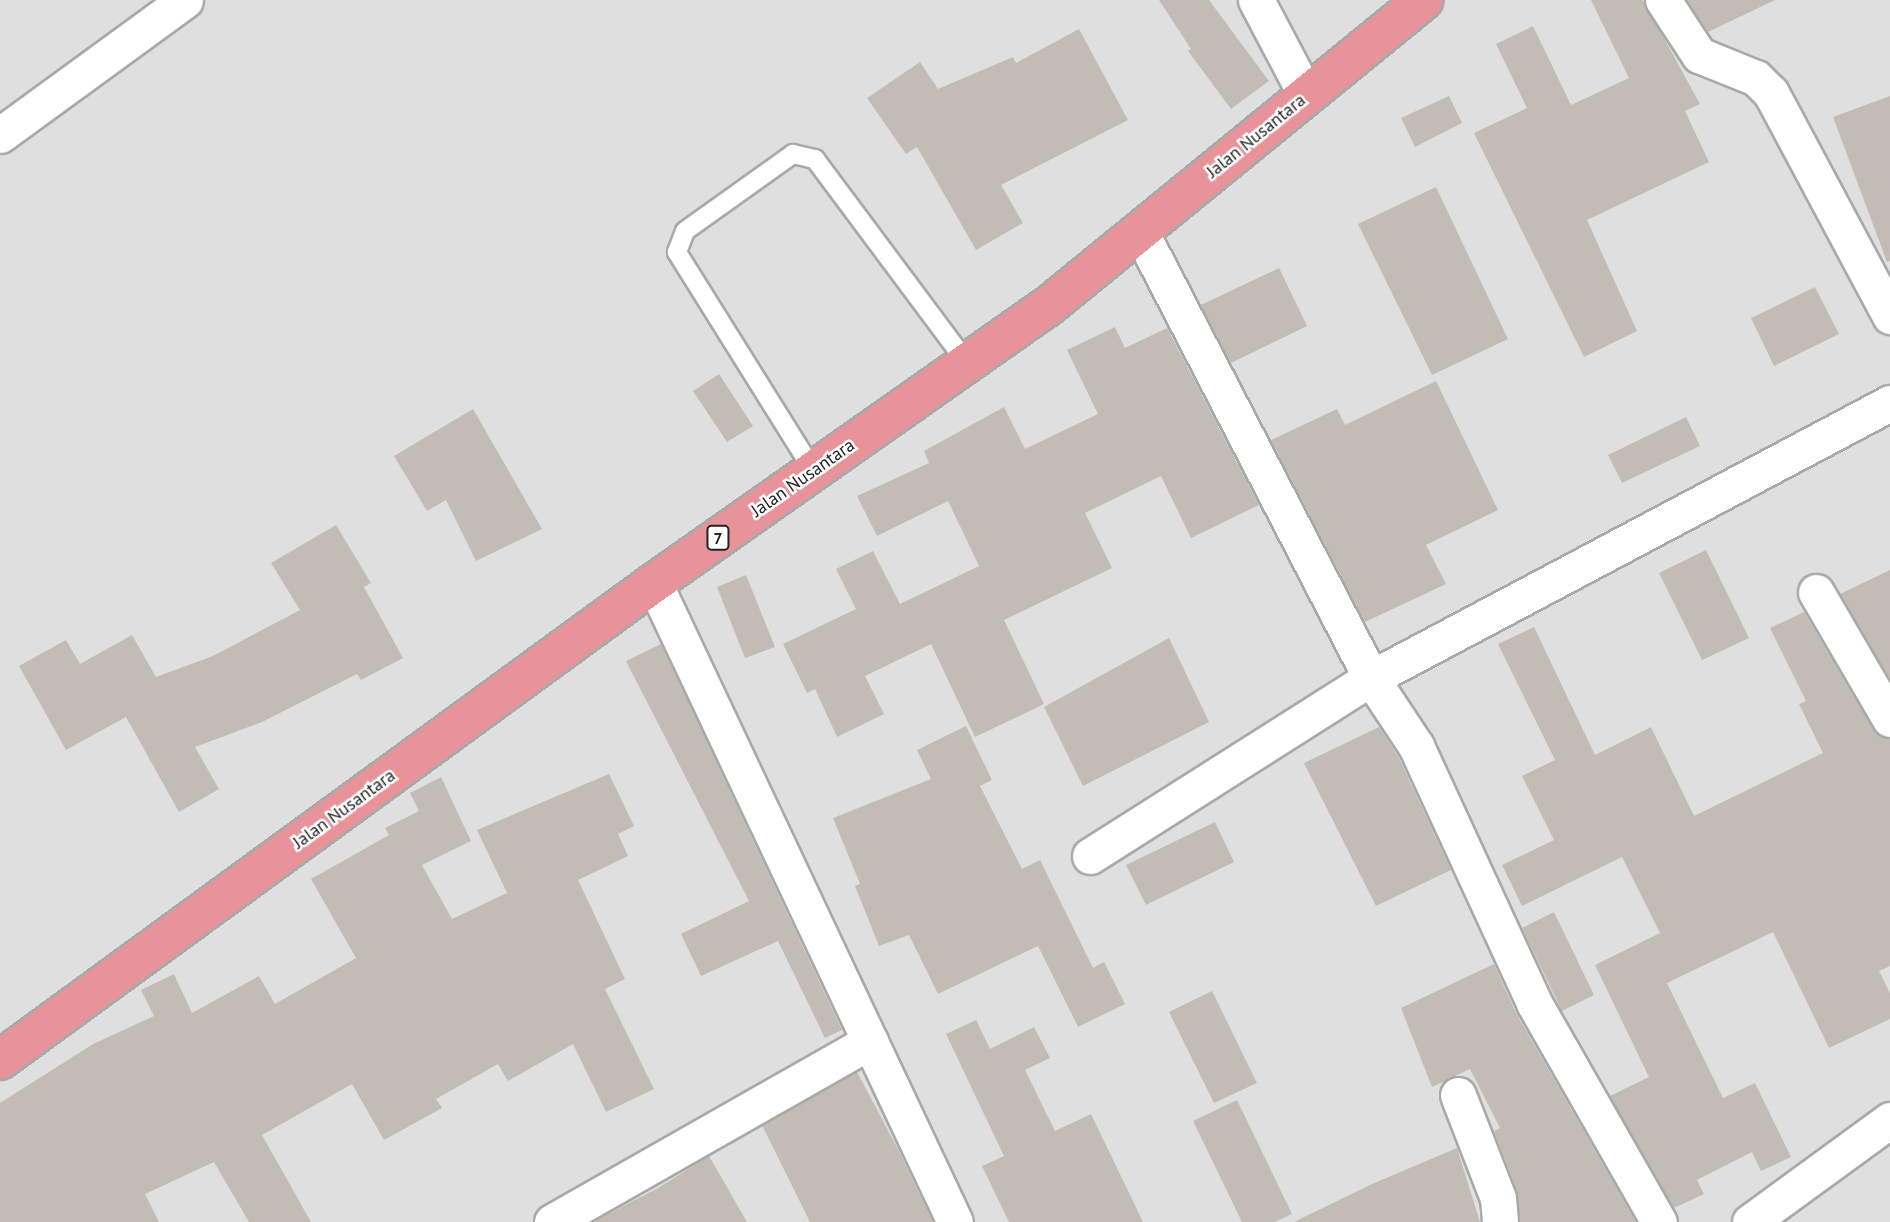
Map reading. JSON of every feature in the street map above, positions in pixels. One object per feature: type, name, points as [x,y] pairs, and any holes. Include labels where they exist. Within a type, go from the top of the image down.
[{"type":"highway","name":"Jalan Nusantara","points":[[0,1060],[654,583],[967,363],[1140,232],[1423,0]]},
{"type":"street","points":[[0,135],[185,0]]},
{"type":"street","points":[[1256,0],[1306,95]]},
{"type":"street","points":[[1663,0],[1699,55],[1756,78],[1771,93],[1890,316]]},
{"type":"street","points":[[1140,232],[1371,678],[1416,746],[1534,1003],[1659,1222]]},
{"type":"street","points":[[1090,856],[1371,678],[1890,403]]},
{"type":"street","points":[[654,583],[956,1222]]},
{"type":"street","points":[[1816,592],[1890,719]]},
{"type":"street","points":[[552,1222],[870,1041]]},
{"type":"street","points":[[1458,1095],[1498,1198],[1500,1222]]},
{"type":"street","points":[[1750,1222],[1890,1120]]},
{"type":"lane","points":[[813,470],[677,252],[685,231],[782,162],[793,155],[815,159],[967,363]]},
{"type":"shaded area","points":[[0,0],[1890,0],[1890,1222],[0,1222]]},
{"type":"building","points":[[1159,0],[1209,0],[1269,81],[1231,109],[1188,51],[1191,49]]},
{"type":"building","points":[[1591,0],[1643,0],[1700,104],[1685,111],[1709,162],[1587,220],[1637,331],[1584,357],[1474,133],[1527,108],[1496,44],[1533,26],[1571,105],[1629,78]]},
{"type":"building","points":[[1687,0],[1775,0],[1708,32]]},
{"type":"building","points":[[1079,29],[1128,120],[1001,185],[1023,223],[976,250],[917,147],[906,154],[867,98],[920,62],[938,89],[1013,57],[1016,63]]},
{"type":"building","points":[[1449,96],[1462,123],[1415,147],[1401,118]]},
{"type":"building","points":[[1890,96],[1890,261],[1887,262],[1833,117]]},
{"type":"building","points":[[1436,187],[1508,339],[1432,375],[1358,224]]},
{"type":"building","points":[[1279,268],[1307,326],[1231,363],[1201,305]]},
{"type":"building","points":[[1815,287],[1839,334],[1774,366],[1751,318]]},
{"type":"building","points":[[1115,327],[1125,348],[1167,328],[1259,505],[1191,538],[1161,476],[1085,513],[1112,568],[1004,620],[1044,704],[975,737],[931,644],[865,676],[884,714],[837,737],[815,689],[807,693],[783,644],[856,609],[836,569],[873,551],[900,604],[979,566],[948,501],[877,536],[857,496],[929,463],[924,451],[1004,407],[1025,449],[1098,414],[1067,350]]},
{"type":"building","points":[[719,374],[753,426],[727,442],[693,391]]},
{"type":"building","points":[[1436,381],[1498,510],[1426,545],[1446,584],[1365,622],[1271,440],[1337,409],[1345,425]]},
{"type":"building","points":[[473,409],[542,529],[476,561],[446,500],[427,511],[394,456]]},
{"type":"building","points":[[1686,417],[1700,446],[1622,483],[1608,455]]},
{"type":"building","points":[[336,525],[371,583],[364,587],[403,658],[361,680],[357,674],[262,722],[195,747],[219,789],[179,812],[126,717],[66,750],[19,666],[66,640],[80,664],[132,635],[156,677],[213,656],[300,610],[271,563]]},
{"type":"building","points":[[1706,550],[1749,638],[1702,660],[1659,573]]},
{"type":"building","points":[[1890,570],[1890,679],[1840,594]]},
{"type":"building","points":[[746,575],[775,647],[745,658],[717,587]]},
{"type":"building","points":[[1804,612],[1873,729],[1890,739],[1890,966],[1879,971],[1890,993],[1890,1019],[1829,1048],[1773,932],[1667,983],[1723,1098],[1755,1083],[1791,1157],[1761,1171],[1752,1152],[1697,1180],[1704,1194],[1674,1208],[1610,1096],[1649,1077],[1595,965],[1660,933],[1622,857],[1522,906],[1502,865],[1554,840],[1522,776],[1555,760],[1498,644],[1534,627],[1595,755],[1651,727],[1694,816],[1823,753],[1799,704],[1806,701],[1770,628]]},
{"type":"building","points":[[1169,638],[1209,722],[1083,786],[1044,707]]},
{"type":"building","points":[[661,644],[842,1030],[825,1038],[778,941],[701,976],[681,934],[749,901],[626,661]]},
{"type":"building","points":[[966,726],[992,780],[980,786],[1022,869],[1040,860],[1093,968],[1104,962],[1125,1004],[1078,1027],[1038,946],[938,994],[909,935],[879,946],[855,886],[860,884],[833,818],[931,779],[917,750]]},
{"type":"building","points":[[1379,727],[1398,756],[1451,870],[1376,906],[1304,763]]},
{"type":"building","points":[[609,774],[634,826],[618,834],[628,856],[578,880],[625,979],[605,989],[654,1089],[606,1112],[573,1044],[508,1081],[498,1064],[436,1099],[442,1108],[384,1140],[352,1084],[262,1135],[311,1222],[249,1222],[214,1162],[145,1194],[159,1222],[0,1222],[0,1103],[93,1044],[154,1016],[141,990],[174,974],[192,1013],[259,976],[275,1004],[356,958],[311,879],[389,835],[385,828],[419,811],[410,793],[441,777],[471,841],[422,865],[452,919],[507,893],[477,830]]},
{"type":"building","points":[[1215,822],[1234,862],[1146,905],[1126,865]]},
{"type":"building","points":[[1554,912],[1594,995],[1562,1011],[1522,928]]},
{"type":"building","points":[[1494,964],[1516,1013],[1636,1222],[1520,1222],[1517,1191],[1494,1131],[1500,1128],[1470,1069],[1432,1087],[1401,1008]]},
{"type":"building","points":[[1212,991],[1257,1083],[1214,1103],[1169,1012]]},
{"type":"building","points":[[976,1020],[990,1049],[1034,1027],[1050,1058],[1025,1070],[1055,1131],[1091,1114],[1143,1222],[1009,1222],[982,1166],[1004,1156],[946,1034]]},
{"type":"building","points":[[857,1072],[933,1222],[810,1222],[762,1125]]},
{"type":"building","points":[[1237,1100],[1292,1214],[1275,1222],[1242,1222],[1193,1121]]},
{"type":"building","points":[[1457,1148],[1480,1222],[1294,1222],[1372,1184]]},
{"type":"building","points":[[709,1156],[747,1222],[593,1222],[658,1188]]}]
